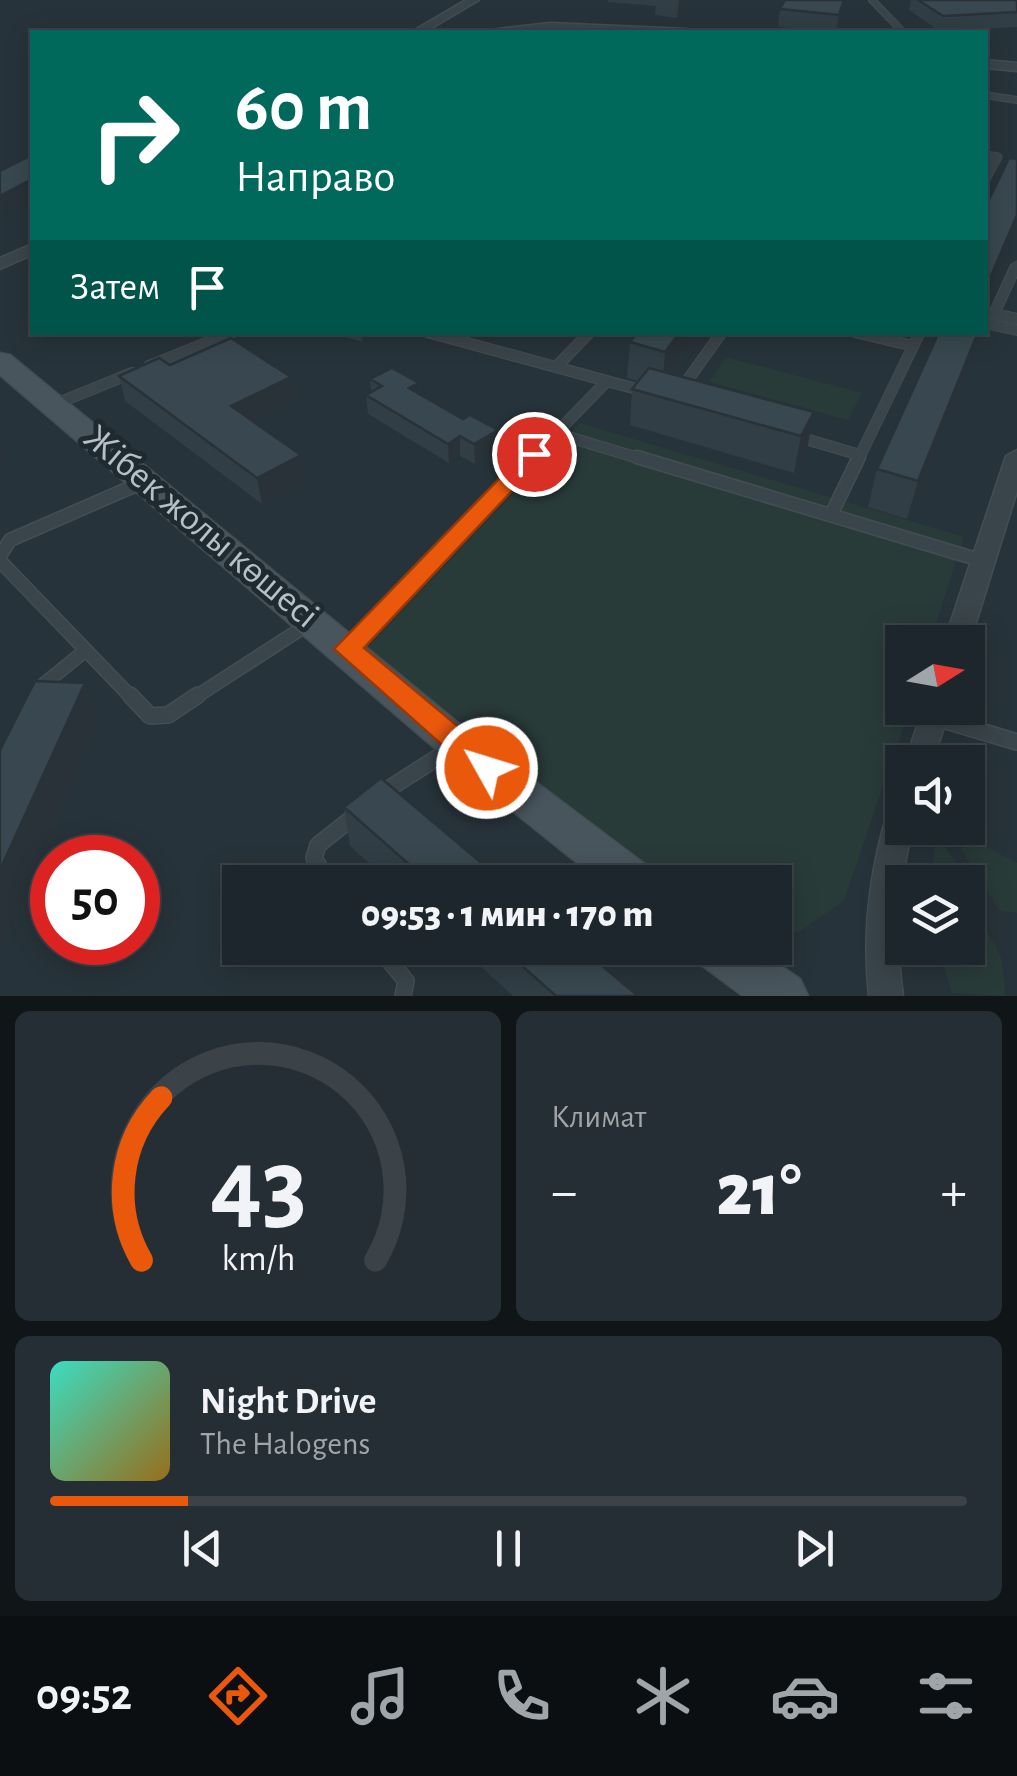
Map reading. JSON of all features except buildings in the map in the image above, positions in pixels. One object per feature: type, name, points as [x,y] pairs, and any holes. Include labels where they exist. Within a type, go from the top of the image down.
[{"type":"main road","name":"Жібек жолы көшесі","points":[[0,361],[458,745],[612,865]]},
{"type":"main road","points":[[740,965],[783,996]]},
{"type":"street","points":[[421,30],[474,0]]},
{"type":"street","points":[[988,64],[1017,67]]},
{"type":"street","points":[[0,264],[30,249]]},
{"type":"street","points":[[962,625],[1017,456]]},
{"type":"street","points":[[886,996],[879,917],[895,845]]},
{"type":"lane","points":[[872,0],[900,30]]},
{"type":"lane","points":[[988,95],[1017,100]]},
{"type":"lane","points":[[988,155],[998,157],[988,174]]},
{"type":"lane","points":[[988,178],[1002,180]]},
{"type":"lane","points":[[1017,265],[994,314],[1017,319]]},
{"type":"lane","points":[[988,323],[1017,330]]},
{"type":"lane","points":[[53,405],[227,335]]},
{"type":"lane","points":[[445,335],[657,395]]},
{"type":"lane","points":[[556,367],[587,335]]},
{"type":"lane","points":[[674,400],[720,335]]},
{"type":"lane","points":[[868,335],[913,346]]},
{"type":"lane","points":[[831,515],[918,335]]},
{"type":"lane","points":[[348,649],[607,380]]},
{"type":"lane","points":[[556,432],[983,561]]},
{"type":"lane","points":[[786,433],[860,455]]},
{"type":"lane","points":[[145,481],[5,539],[0,559],[150,716],[168,715],[314,621]]},
{"type":"lane","points":[[32,693],[86,650]]},
{"type":"lane","points":[[970,725],[1017,742]]},
{"type":"lane","points":[[318,865],[314,858],[318,846],[382,794],[458,745]]},
{"type":"lane","points":[[382,794],[397,806]]},
{"type":"lane","points":[[391,965],[409,991]]},
{"type":"shaded area","points":[[726,357],[862,393],[848,420],[709,382]]},
{"type":"shaded area","points":[[580,423],[964,537],[936,625],[885,625],[885,725],[904,725],[897,745],[885,745],[885,781],[844,900],[799,932],[792,931],[792,865],[643,865],[367,648]]},
{"type":"shaded area","points":[[935,845],[945,845],[957,865],[933,865]]},
{"type":"shaded area","points":[[983,845],[1017,863],[1017,913],[1000,911],[985,887],[985,865],[971,865],[960,848]]},
{"type":"shaded area","points":[[985,926],[1000,955],[1005,996],[952,993],[943,965],[985,965]]},
{"type":"route","points":[[487,768],[348,649],[534,454]]}]
